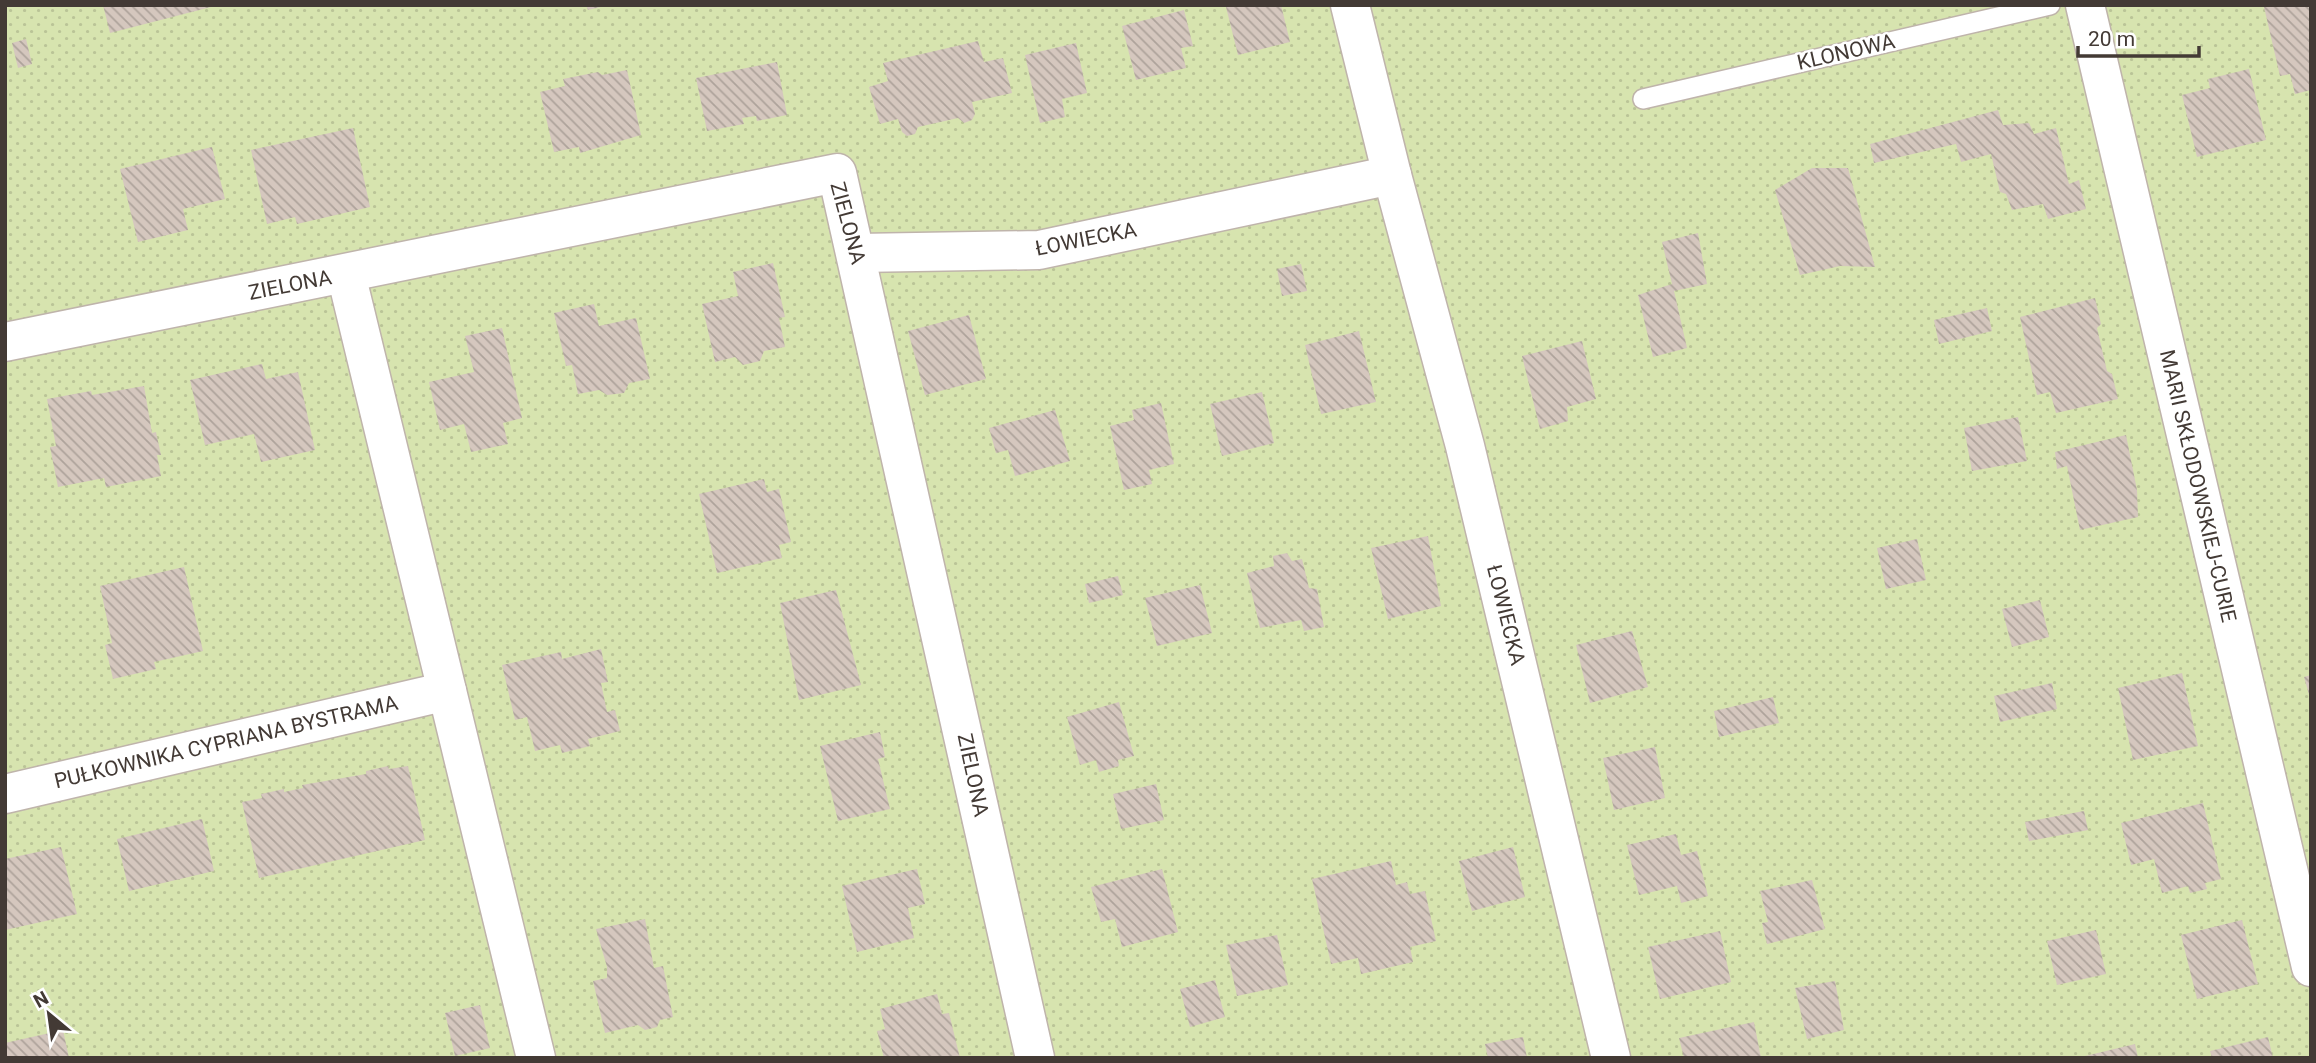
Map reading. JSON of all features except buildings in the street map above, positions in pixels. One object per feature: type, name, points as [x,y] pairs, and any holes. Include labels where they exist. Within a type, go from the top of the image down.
[{"type":"street","name":"ŁOWIECKA","points":[[1350,5],[1392,175],[1465,446],[1611,1058]]},
{"type":"street","name":"MARII SKŁODOWSKIEJ-CURIE","points":[[2085,5],[2311,967]]},
{"type":"street","name":"ZIELONA","points":[[5,342],[837,173],[858,253],[1035,1058]]},
{"type":"street","name":"ŁOWIECKA","points":[[858,253],[1039,250],[1392,175]]},
{"type":"street","points":[[346,274],[536,1058]]},
{"type":"street","name":"PUŁKOWNIKA CYPRIANA BYSTRAMA","points":[[5,794],[447,691]]},
{"type":"lane","name":"KLONOWA","points":[[1643,99],[2050,5]]},
{"type":"green space","points":[[5,5],[2311,5],[2311,1058],[5,1058]]}]
